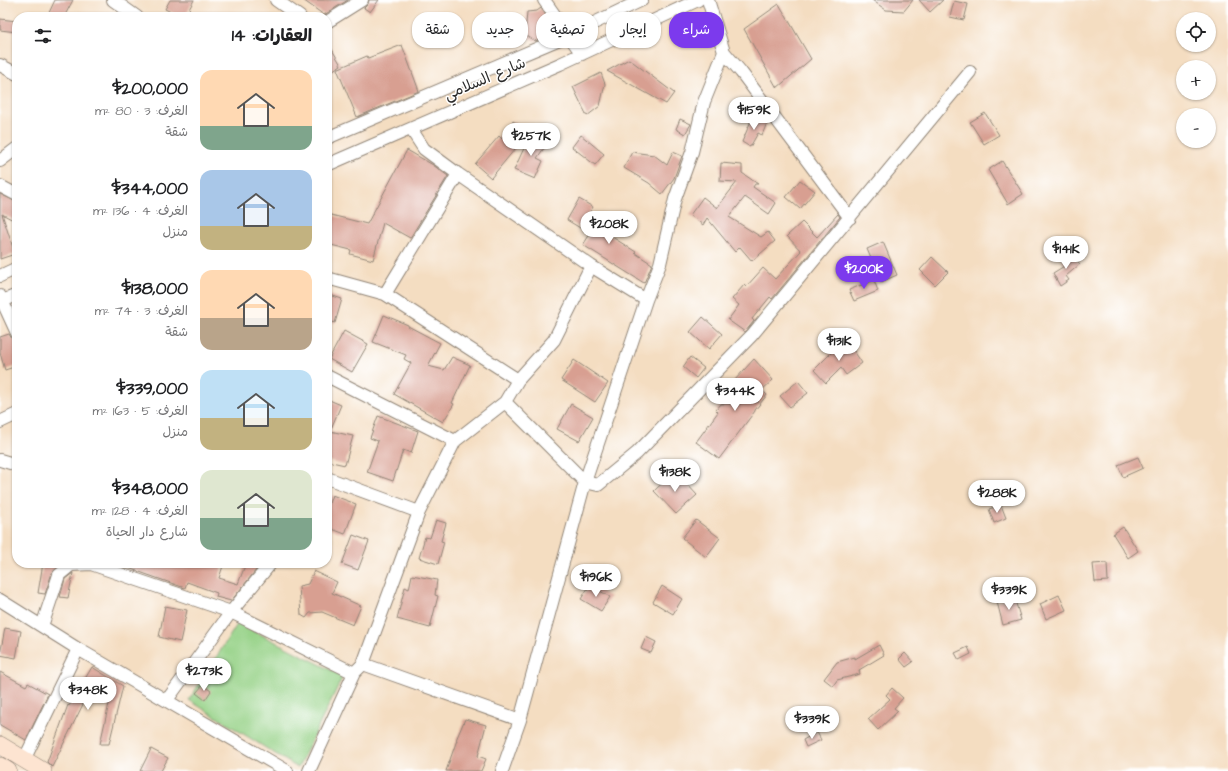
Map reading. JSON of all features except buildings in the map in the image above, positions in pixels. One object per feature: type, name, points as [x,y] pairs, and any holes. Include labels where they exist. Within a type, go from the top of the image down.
[{"type":"main road","points":[[0,746],[43,771]]},
{"type":"street","points":[[113,0],[130,12]]},
{"type":"street","points":[[276,0],[293,12]]},
{"type":"street","points":[[332,19],[362,0]]},
{"type":"street","points":[[544,0],[553,12]]},
{"type":"street","name":"شارع السلامي","points":[[598,19],[627,3],[642,0]]},
{"type":"street","name":"شارع السلامي","points":[[332,163],[582,54],[698,0]]},
{"type":"street","points":[[708,0],[724,52],[741,72],[850,218]]},
{"type":"street","name":"شارع السلامي","points":[[332,136],[538,48]]},
{"type":"street","points":[[578,48],[582,54]]},
{"type":"street","points":[[502,771],[520,720],[584,482],[646,300],[660,264],[675,199],[692,152],[704,102],[724,52]]},
{"type":"street","points":[[0,65],[12,71]]},
{"type":"street","points":[[505,402],[584,482],[598,485],[637,453],[752,335],[970,72]]},
{"type":"street","points":[[411,129],[424,149],[458,174],[591,266],[646,300]]},
{"type":"street","points":[[0,161],[12,152]]},
{"type":"street","points":[[385,294],[458,174]]},
{"type":"street","points":[[0,186],[12,192]]},
{"type":"street","points":[[309,771],[354,673],[363,664],[419,512],[455,441],[505,402],[518,380],[554,340],[591,266]]},
{"type":"street","points":[[0,276],[12,270]]},
{"type":"street","points":[[332,279],[385,294],[518,380]]},
{"type":"street","points":[[12,297],[1,300],[12,323]]},
{"type":"street","points":[[332,379],[455,441]]},
{"type":"street","points":[[0,422],[12,416]]},
{"type":"street","points":[[0,460],[12,464]]},
{"type":"street","points":[[332,480],[419,512]]},
{"type":"street","points":[[42,626],[59,575],[67,568]]},
{"type":"street","points":[[104,568],[231,612],[354,673]]},
{"type":"street","points":[[167,700],[231,612],[267,568]]},
{"type":"street","points":[[0,600],[78,649],[287,771]]},
{"type":"street","points":[[24,760],[78,649]]},
{"type":"street","points":[[363,664],[520,720]]},
{"type":"green space","points":[[238,623],[343,676],[298,768],[189,700]]}]
